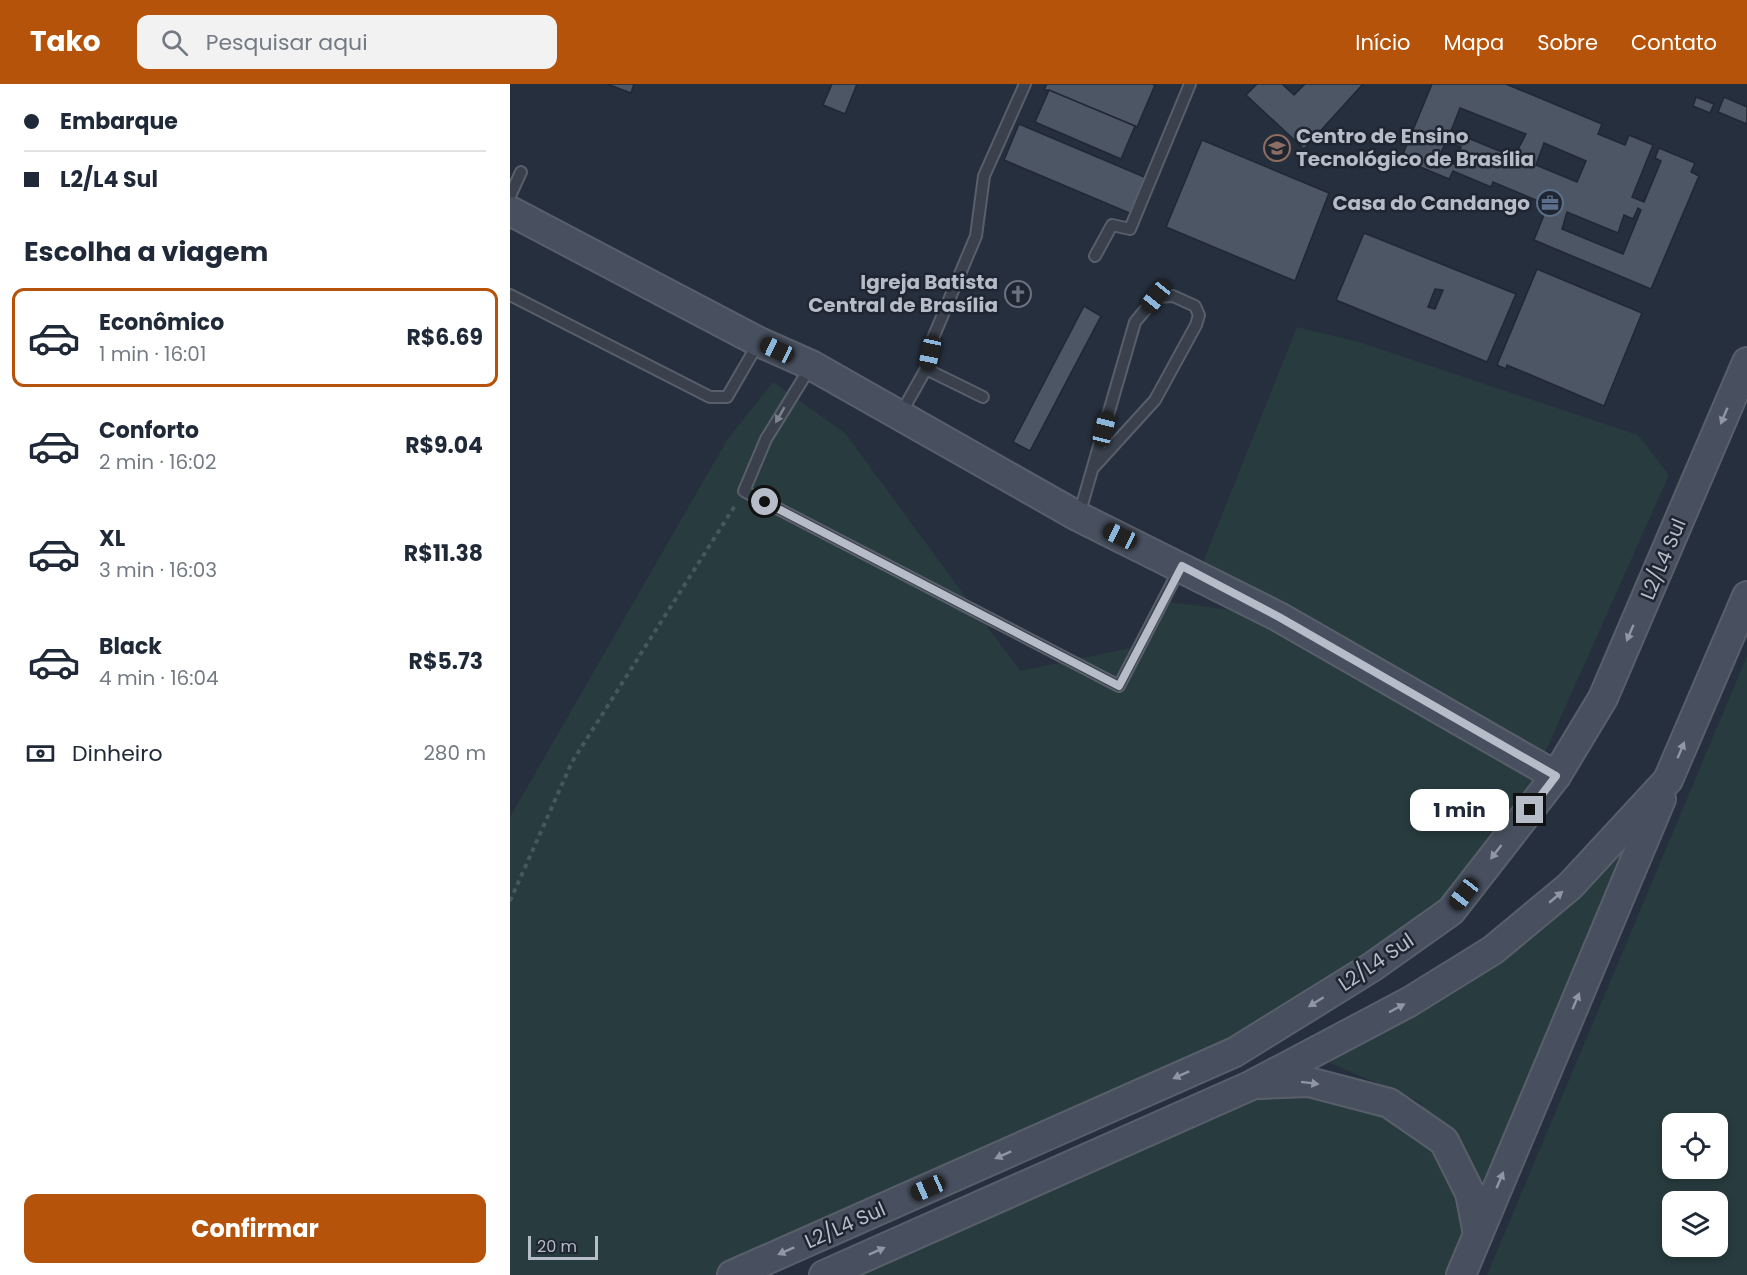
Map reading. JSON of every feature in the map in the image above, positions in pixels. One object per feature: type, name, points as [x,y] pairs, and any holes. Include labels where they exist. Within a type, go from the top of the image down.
[{"type":"main road","points":[[510,211],[759,342],[811,365],[1079,517],[1182,566],[1279,617],[1556,776]]},
{"type":"main road","name":"L2/L4 Sul","points":[[732,1275],[1234,1052],[1372,967],[1451,911],[1556,776],[1603,698],[1747,362]]},
{"type":"main road","name":"L2/L4 Sul","points":[[1461,1275],[1747,596]]},
{"type":"main road","name":"L2/L4 Sul","points":[[824,1275],[1252,1084],[1409,1002],[1493,950],[1570,886],[1668,780]]},
{"type":"main road","points":[[1252,1084],[1309,1082],[1389,1102],[1444,1140],[1470,1193],[1478,1234]]},
{"type":"lane","points":[[900,416],[926,369],[933,338],[976,236],[984,176],[1025,84]]},
{"type":"lane","points":[[1095,256],[1112,225],[1130,229],[1190,84]]},
{"type":"lane","points":[[510,196],[521,172]]},
{"type":"lane","points":[[510,295],[710,397],[727,396],[759,342]]},
{"type":"lane","points":[[1079,517],[1113,391],[1135,322],[1156,297],[1173,296],[1195,306],[1199,315],[1196,325],[1155,400],[1094,467]]},
{"type":"lane","points":[[811,365],[766,440],[744,491],[1119,686],[1182,566]]},
{"type":"lane","points":[[926,369],[983,397]]},
{"type":"path","points":[[510,901],[572,762],[744,491]]},
{"type":"shaded area","points":[[1297,327],[1359,342],[1638,435],[1669,475],[1539,766],[1556,776],[1451,911],[1234,1052],[728,1275],[510,1275],[510,817],[727,440],[773,382],[845,433],[1020,671],[1140,646],[1161,601],[1277,616],[1198,575]]},
{"type":"shaded area","points":[[1747,656],[1747,1275],[1487,1275]]},
{"type":"shaded area","points":[[1668,780],[1489,1206],[1420,1102],[1310,1054],[1493,950]]},
{"type":"shaded area","points":[[1309,1082],[1444,1141],[1478,1234],[1460,1275],[821,1275],[1252,1085]]},
{"type":"building","points":[[607,84],[634,84],[631,93]]},
{"type":"building","points":[[832,84],[857,84],[845,114],[823,105]]},
{"type":"building","points":[[1047,84],[1155,85],[1137,127],[1044,89]]},
{"type":"building","points":[[1257,84],[1282,84],[1294,95],[1305,84],[1363,84],[1304,149],[1246,95]]},
{"type":"building","points":[[1432,84],[1506,84],[1602,124],[1598,134],[1625,145],[1629,135],[1653,145],[1632,197],[1644,202],[1661,161],[1655,158],[1659,148],[1695,163],[1691,172],[1699,176],[1651,289],[1534,240],[1548,205],[1493,182],[1491,187],[1453,171],[1449,179],[1401,159]],"holes":[[[1460,108],[1526,134],[1514,157],[1451,131]],[[1446,141],[1461,147],[1454,164],[1439,158]],[[1544,143],[1586,161],[1577,182],[1536,165]],[[1638,208],[1641,210],[1623,254],[1562,229],[1567,212],[1618,233],[1624,215],[1633,219]]]},
{"type":"building","points":[[1049,90],[1135,126],[1121,159],[1035,122]]},
{"type":"building","points":[[1696,97],[1714,104],[1710,113],[1693,106]]},
{"type":"building","points":[[1724,97],[1747,107],[1747,124],[1718,112]]},
{"type":"building","points":[[1019,124],[1149,179],[1134,215],[1004,160]]},
{"type":"building","points":[[1202,140],[1329,193],[1295,281],[1166,227]]},
{"type":"building","points":[[1364,233],[1516,294],[1487,362],[1336,300]],"holes":[[[1435,289],[1443,290],[1435,309],[1428,307]]]},
{"type":"building","points":[[1537,269],[1642,313],[1604,406],[1507,365],[1506,369],[1497,365]]},
{"type":"building","points":[[1084,306],[1101,316],[1030,451],[1013,442]]},
{"type":"place","name":"Centro de Ensino Tecnológico de Brasília","points":[[1277,148]]},
{"type":"place","name":"Casa do Candango","points":[[1550,203]]},
{"type":"place","name":"Igreja Batista Central de Brasília","points":[[1018,294]]},
{"type":"route","points":[[765,502],[1119,686],[1161,601],[1182,566],[1279,617],[1348,659],[1414,693],[1556,776],[1530,810]]}]
